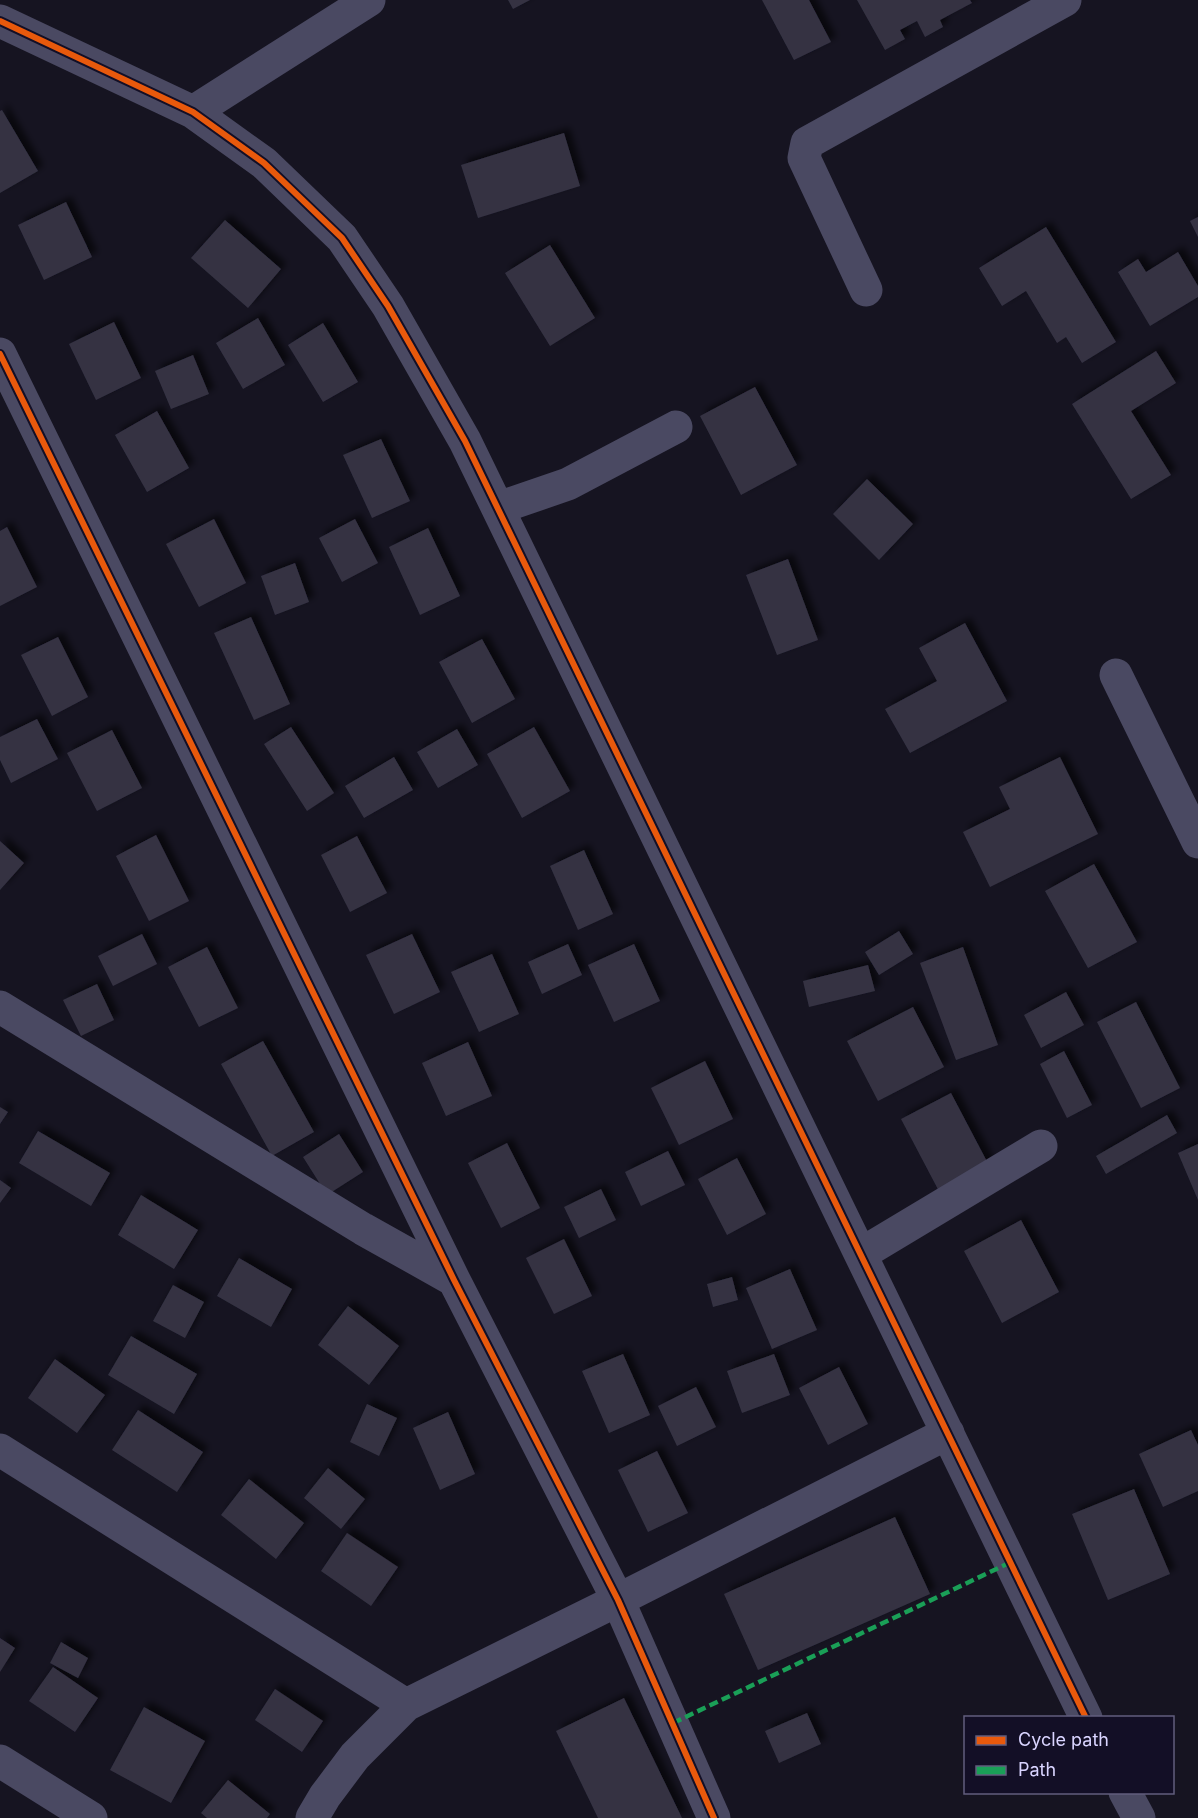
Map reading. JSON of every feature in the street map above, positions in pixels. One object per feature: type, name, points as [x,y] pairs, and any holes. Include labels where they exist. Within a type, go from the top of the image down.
[{"type":"street","points":[[194,112],[369,0]]},
{"type":"street","points":[[866,290],[804,158],[807,143],[1065,0]]},
{"type":"street","points":[[0,21],[194,112],[264,163],[342,238],[388,306],[465,441],[1085,1716]]},
{"type":"street","points":[[0,354],[454,1280],[618,1600],[714,1818]]},
{"type":"street","points":[[498,508],[568,484],[676,427]]},
{"type":"street","points":[[1116,675],[1198,842]]},
{"type":"street","points":[[0,1007],[363,1229],[454,1280]]},
{"type":"street","points":[[861,1254],[1041,1146]]},
{"type":"street","points":[[312,1818],[325,1796],[355,1756],[406,1705],[948,1433]]},
{"type":"street","points":[[0,1450],[406,1705]]},
{"type":"street","points":[[0,1761],[91,1818]]},
{"type":"street","points":[[1126,1794],[1139,1818]]},
{"type":"building","points":[[508,0],[530,0],[513,9]]},
{"type":"building","points":[[762,0],[809,0],[831,42],[794,60]]},
{"type":"building","points":[[857,0],[970,0],[972,3],[940,20],[943,27],[925,37],[917,21],[900,30],[905,39],[885,50]]},
{"type":"building","points":[[2,110],[38,171],[0,193],[0,111]]},
{"type":"building","points":[[564,133],[580,186],[478,218],[461,165]]},
{"type":"building","points":[[66,202],[92,257],[44,280],[18,225]]},
{"type":"building","points":[[1198,217],[1198,237],[1190,221]]},
{"type":"building","points":[[225,220],[281,269],[248,308],[191,258]]},
{"type":"building","points":[[1046,227],[1116,342],[1082,363],[1066,337],[1057,343],[1026,291],[1002,306],[979,268]]},
{"type":"building","points":[[550,245],[595,318],[550,346],[505,273]]},
{"type":"building","points":[[1178,252],[1198,286],[1198,297],[1150,326],[1118,272],[1138,259],[1146,272]]},
{"type":"building","points":[[258,318],[285,365],[243,389],[216,343]]},
{"type":"building","points":[[114,322],[141,378],[96,400],[69,344]]},
{"type":"building","points":[[323,323],[358,382],[323,402],[288,345]]},
{"type":"building","points":[[1156,351],[1176,383],[1131,411],[1171,475],[1131,499],[1072,404]]},
{"type":"building","points":[[193,355],[209,394],[171,409],[155,371]]},
{"type":"building","points":[[755,387],[797,465],[741,495],[700,416]]},
{"type":"building","points":[[157,411],[189,468],[147,492],[115,435]]},
{"type":"building","points":[[381,439],[410,501],[372,518],[343,455]]},
{"type":"building","points":[[867,479],[913,524],[879,560],[833,514]]},
{"type":"building","points":[[214,519],[246,583],[199,607],[166,544]]},
{"type":"building","points":[[355,519],[378,563],[342,582],[319,538]]},
{"type":"building","points":[[7,527],[37,587],[0,606],[0,531]]},
{"type":"building","points":[[428,528],[460,596],[420,615],[389,547]]},
{"type":"building","points":[[788,559],[818,640],[777,655],[746,575]]},
{"type":"building","points":[[295,563],[309,602],[275,615],[261,576]]},
{"type":"building","points":[[251,617],[290,704],[254,720],[214,633]]},
{"type":"building","points":[[965,623],[1007,701],[910,753],[885,709],[937,681],[919,648]]},
{"type":"building","points":[[58,637],[88,697],[52,716],[21,655]]},
{"type":"building","points":[[482,639],[515,699],[472,723],[439,662]]},
{"type":"building","points":[[37,719],[58,759],[11,783],[0,760],[0,737]]},
{"type":"building","points":[[291,727],[334,793],[307,811],[264,744]]},
{"type":"building","points":[[534,727],[570,791],[522,818],[487,754]]},
{"type":"building","points":[[457,729],[478,765],[438,788],[417,752]]},
{"type":"building","points":[[112,730],[142,788],[97,811],[67,753]]},
{"type":"building","points":[[394,757],[413,790],[364,818],[345,786]]},
{"type":"building","points":[[1060,757],[1098,834],[990,887],[963,832],[1010,809],[999,787]]},
{"type":"building","points":[[156,835],[189,901],[149,921],[116,856]]},
{"type":"building","points":[[357,836],[387,893],[350,912],[321,855]]},
{"type":"building","points":[[0,841],[24,863],[0,890]]},
{"type":"building","points":[[584,850],[613,914],[578,930],[550,866]]},
{"type":"building","points":[[1094,864],[1137,942],[1088,968],[1045,891]]},
{"type":"building","points":[[899,931],[913,954],[879,975],[865,952]]},
{"type":"building","points":[[142,934],[157,964],[113,986],[98,956]]},
{"type":"building","points":[[412,934],[440,992],[394,1014],[366,955]]},
{"type":"building","points":[[568,944],[582,975],[542,994],[528,962]]},
{"type":"building","points":[[634,944],[660,1001],[614,1022],[588,965]]},
{"type":"building","points":[[207,947],[238,1008],[199,1027],[168,967]]},
{"type":"building","points":[[963,947],[998,1045],[956,1060],[920,963]]},
{"type":"building","points":[[492,954],[519,1014],[479,1032],[451,972]]},
{"type":"building","points":[[868,965],[875,991],[809,1007],[803,981]]},
{"type":"building","points":[[97,984],[114,1020],[81,1036],[63,1000]]},
{"type":"building","points":[[1066,992],[1084,1025],[1041,1048],[1024,1015]]},
{"type":"building","points":[[1136,1002],[1180,1088],[1141,1108],[1097,1022]]},
{"type":"building","points":[[913,1007],[944,1067],[878,1101],[847,1041]]},
{"type":"building","points":[[263,1041],[314,1132],[272,1156],[221,1064]]},
{"type":"building","points":[[468,1042],[492,1096],[446,1116],[422,1063]]},
{"type":"building","points":[[1064,1051],[1092,1105],[1067,1118],[1040,1064]]},
{"type":"building","points":[[705,1061],[733,1119],[679,1145],[651,1088]]},
{"type":"building","points":[[951,1093],[992,1171],[942,1197],[901,1119]]},
{"type":"building","points":[[0,1107],[8,1112],[0,1124]]},
{"type":"building","points":[[1167,1115],[1177,1133],[1106,1174],[1096,1156]]},
{"type":"building","points":[[38,1131],[110,1173],[91,1206],[19,1163]]},
{"type":"building","points":[[339,1134],[363,1172],[327,1195],[303,1157]]},
{"type":"building","points":[[507,1143],[540,1208],[501,1228],[468,1163]]},
{"type":"building","points":[[1198,1144],[1198,1200],[1178,1153]]},
{"type":"building","points":[[668,1151],[685,1185],[641,1206],[625,1172]]},
{"type":"building","points":[[737,1158],[766,1214],[727,1235],[698,1179]]},
{"type":"building","points":[[0,1180],[11,1188],[0,1203]]},
{"type":"building","points":[[601,1189],[616,1220],[579,1238],[564,1207]]},
{"type":"building","points":[[141,1195],[198,1230],[174,1269],[118,1235]]},
{"type":"building","points":[[1021,1220],[1059,1292],[1002,1323],[964,1251]]},
{"type":"building","points":[[564,1239],[592,1296],[554,1314],[526,1258]]},
{"type":"building","points":[[239,1258],[292,1289],[271,1327],[217,1296]]},
{"type":"building","points":[[790,1269],[817,1330],[772,1349],[746,1288]]},
{"type":"building","points":[[732,1277],[738,1300],[713,1307],[707,1284]]},
{"type":"building","points":[[173,1285],[204,1302],[185,1338],[153,1321]]},
{"type":"building","points":[[348,1306],[399,1346],[369,1385],[318,1345]]},
{"type":"building","points":[[131,1336],[197,1374],[174,1414],[108,1375]]},
{"type":"building","points":[[623,1354],[650,1415],[609,1433],[582,1371]]},
{"type":"building","points":[[774,1354],[790,1395],[742,1413],[727,1371]]},
{"type":"building","points":[[55,1359],[105,1395],[77,1433],[28,1398]]},
{"type":"building","points":[[839,1367],[868,1424],[828,1445],[799,1388]]},
{"type":"building","points":[[696,1387],[716,1427],[677,1446],[658,1406]]},
{"type":"building","points":[[367,1404],[397,1418],[379,1456],[350,1442]]},
{"type":"building","points":[[138,1410],[203,1452],[177,1492],[112,1450]]},
{"type":"building","points":[[448,1412],[475,1474],[440,1490],[413,1428]]},
{"type":"building","points":[[1191,1430],[1198,1445],[1198,1491],[1163,1507],[1139,1454]]},
{"type":"building","points":[[657,1451],[688,1513],[648,1532],[618,1470]]},
{"type":"building","points":[[328,1468],[365,1499],[341,1529],[304,1498]]},
{"type":"building","points":[[249,1479],[304,1523],[276,1559],[221,1515]]},
{"type":"building","points":[[1134,1489],[1170,1574],[1108,1600],[1072,1514]]},
{"type":"building","points":[[895,1517],[930,1594],[758,1670],[724,1594]]},
{"type":"building","points":[[347,1533],[398,1567],[371,1606],[321,1571]]},
{"type":"building","points":[[0,1638],[15,1648],[0,1672]]},
{"type":"building","points":[[61,1642],[88,1658],[78,1678],[50,1663]]},
{"type":"building","points":[[53,1667],[98,1698],[75,1732],[29,1701]]},
{"type":"building","points":[[275,1689],[323,1721],[302,1752],[255,1720]]},
{"type":"building","points":[[624,1698],[682,1818],[598,1818],[556,1731]]},
{"type":"building","points":[[144,1707],[205,1741],[171,1803],[110,1770]]},
{"type":"building","points":[[807,1713],[821,1744],[779,1763],[765,1731]]},
{"type":"building","points":[[228,1780],[270,1814],[267,1818],[207,1818],[201,1813]]},
{"type":"marked path","points":[[673,1723],[1009,1563]]},
{"type":"cycle path","points":[[0,21],[193,112],[264,163],[342,238],[388,306],[465,441],[1085,1716]]},
{"type":"cycle path","points":[[0,354],[454,1280],[618,1600],[714,1818]]}]
